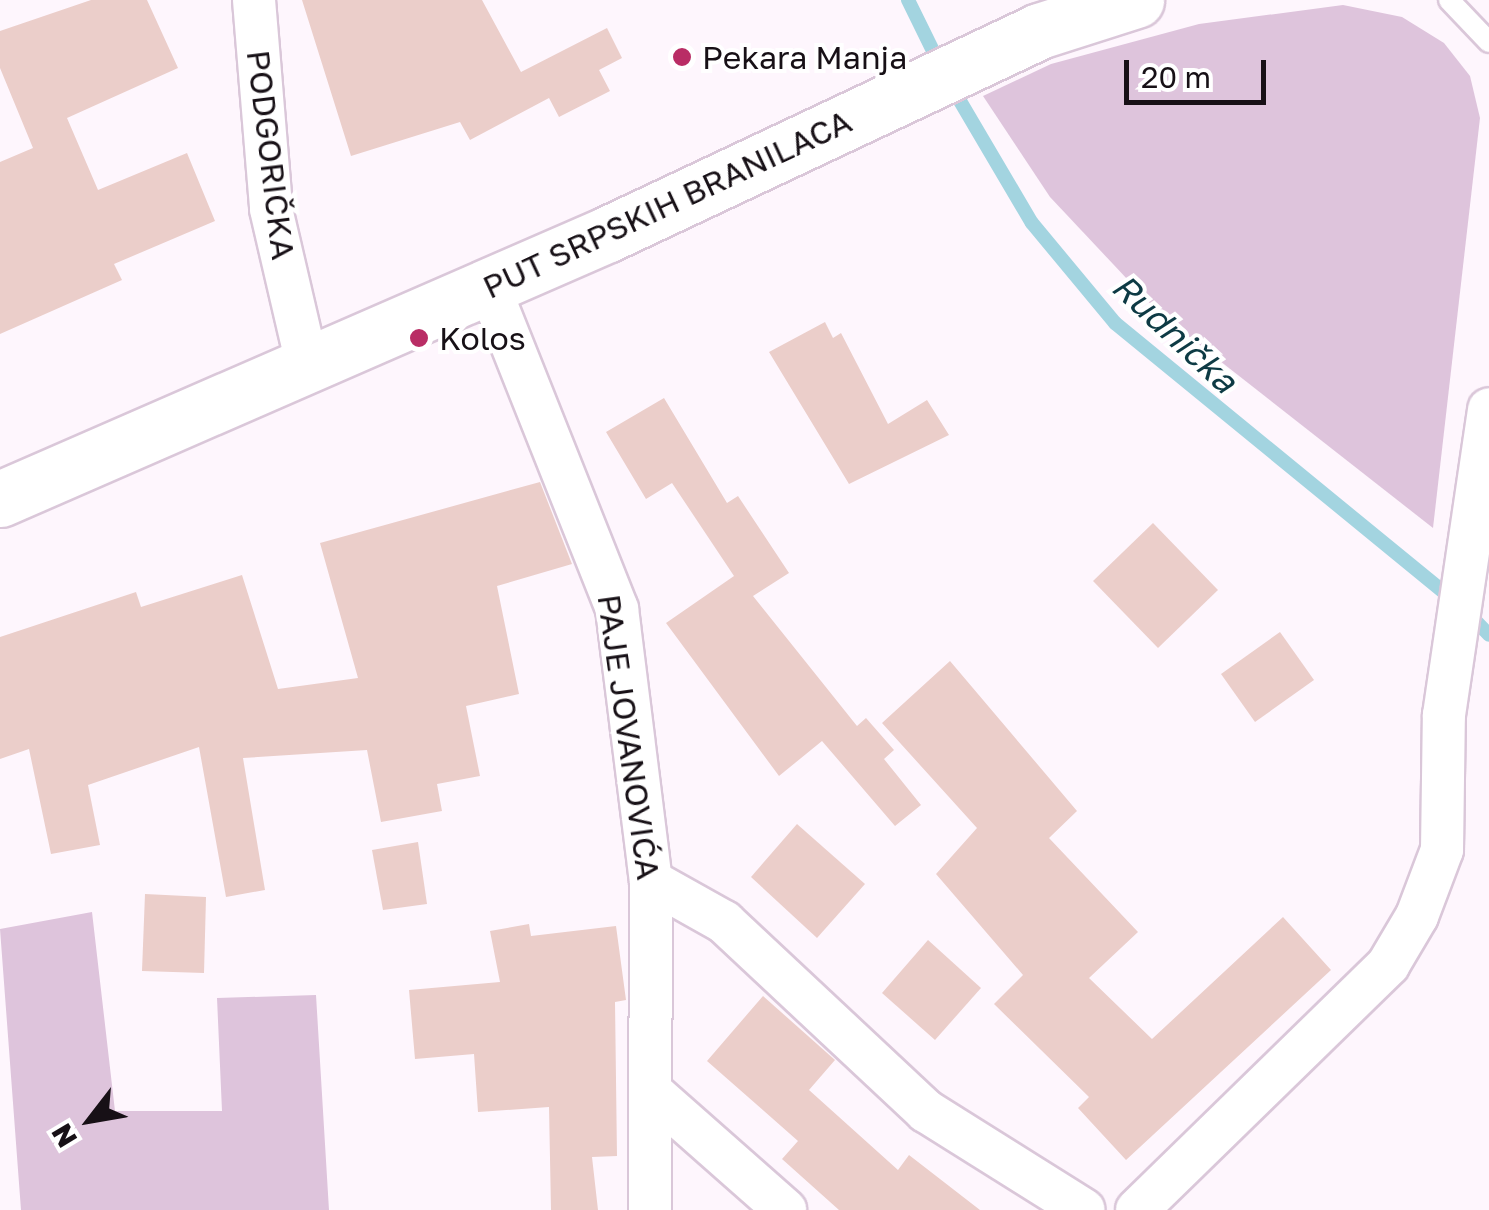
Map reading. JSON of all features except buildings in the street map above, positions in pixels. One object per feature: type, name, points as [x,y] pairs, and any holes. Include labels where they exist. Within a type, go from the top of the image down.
[{"type":"main road","name":"PUT SRPSKIH BRANILACA","points":[[0,499],[490,287],[1002,50],[1136,0]]},
{"type":"street","name":"PODGORIČKA","points":[[254,0],[271,209],[308,368]]},
{"type":"street","name":"PAJE JOVANOVIĆA","points":[[490,287],[617,610],[651,881],[656,1096],[650,1210]]},
{"type":"street","points":[[1137,1210],[1388,965],[1442,850],[1444,715],[1489,409]]},
{"type":"street","points":[[651,881],[724,922],[939,1121],[1084,1210]]},
{"type":"street","points":[[656,1096],[785,1210]]},
{"type":"lane","points":[[1449,0],[1489,42]]},
{"type":"shaded area","points":[[1343,5],[1402,17],[1444,43],[1470,76],[1480,118],[1433,528],[1160,314],[1050,197],[983,96],[1051,64],[1199,24]]},
{"type":"shaded area","points":[[92,912],[115,1111],[222,1111],[217,998],[316,995],[329,1210],[21,1210],[0,929]]},
{"type":"waterway","name":"Rudnička","points":[[908,0],[940,65]]},
{"type":"waterway","name":"Rudnička","points":[[950,84],[1032,223],[1115,323],[1453,600]]},
{"type":"waterway","name":"Rudnička","points":[[1469,614],[1489,635]]},
{"type":"place","name":"Pekara Manja","points":[[682,57]]},
{"type":"place","name":"Kolos","points":[[419,338]]}]
